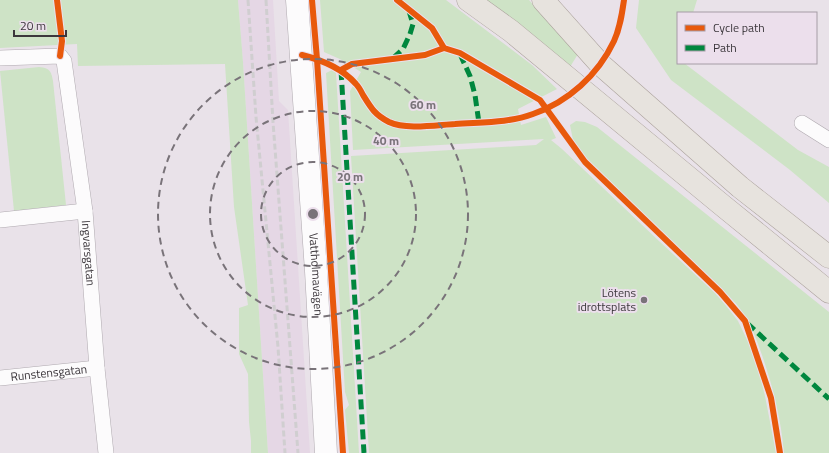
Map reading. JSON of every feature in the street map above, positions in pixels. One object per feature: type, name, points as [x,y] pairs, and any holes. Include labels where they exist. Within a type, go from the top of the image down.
[{"type":"main road","name":"Vattholmavägen","points":[[297,0],[302,55],[326,453]]},
{"type":"main road","points":[[468,0],[511,32],[829,292]]},
{"type":"main road","points":[[543,0],[601,65],[740,187],[829,257]]},
{"type":"street","name":"Ingvarsgatan","points":[[0,58],[60,56],[64,61],[84,211],[97,368],[106,453]]},
{"type":"street","points":[[802,123],[829,140]]},
{"type":"street","points":[[0,220],[84,211]]},
{"type":"street","name":"Runstensgatan","points":[[0,378],[97,368]]},
{"type":"shaded area","points":[[238,0],[273,0],[279,101],[288,110],[310,453],[268,453]]},
{"type":"green space","points":[[0,0],[238,0],[268,453],[251,453],[248,374],[239,354],[239,308],[248,305],[234,207],[225,64],[78,66],[77,44],[0,48]]},
{"type":"green space","points":[[320,0],[446,0],[532,65],[557,89],[518,109],[521,125],[546,117],[556,138],[551,140],[715,293],[738,321],[750,346],[760,376],[776,453],[369,453],[351,156],[536,145],[544,139],[353,150],[350,91],[361,72],[342,60],[324,52]]},
{"type":"green space","points":[[486,0],[529,0],[578,54],[570,67]]},
{"type":"green space","points":[[639,0],[697,0],[693,12],[677,12],[677,64],[685,64],[798,150],[829,167],[829,203],[790,170],[671,80],[636,28]]},
{"type":"green space","points":[[39,67],[48,69],[52,75],[66,205],[14,211],[0,71]]},
{"type":"green space","points":[[332,70],[336,73],[359,453],[349,453],[345,410],[349,405],[345,392],[326,73]]},
{"type":"green space","points":[[576,121],[585,122],[597,127],[829,312],[829,453],[784,453],[779,415],[770,379],[752,328],[741,310],[723,290],[608,180],[585,162],[573,140],[570,125]]},
{"type":"railway","points":[[248,0],[256,117],[278,347],[285,453]]},
{"type":"railway","points":[[266,0],[273,122],[298,453]]},
{"type":"marked path","points":[[393,58],[403,49],[410,34],[413,24],[409,11]]},
{"type":"marked path","points":[[460,54],[470,76],[475,95],[479,123]]},
{"type":"marked path","points":[[341,70],[364,453]]},
{"type":"marked path","points":[[747,323],[829,399]]},
{"type":"cycle path","points":[[57,0],[62,41],[60,56]]},
{"type":"cycle path","points":[[312,0],[343,453]]},
{"type":"cycle path","points":[[397,0],[432,28],[444,48],[460,53],[540,100],[585,162],[720,292],[745,321],[771,398],[780,453]]},
{"type":"cycle path","points":[[302,55],[317,59],[344,73],[357,85],[374,111],[389,122],[404,126],[421,126],[495,122],[514,119],[546,109],[570,95],[591,76],[600,65],[614,41],[622,16],[624,0]]},
{"type":"cycle path","points":[[341,70],[352,64],[425,55],[444,48]]},
{"type":"place","name":"Lötens idrottsplats","points":[[644,300]]}]
